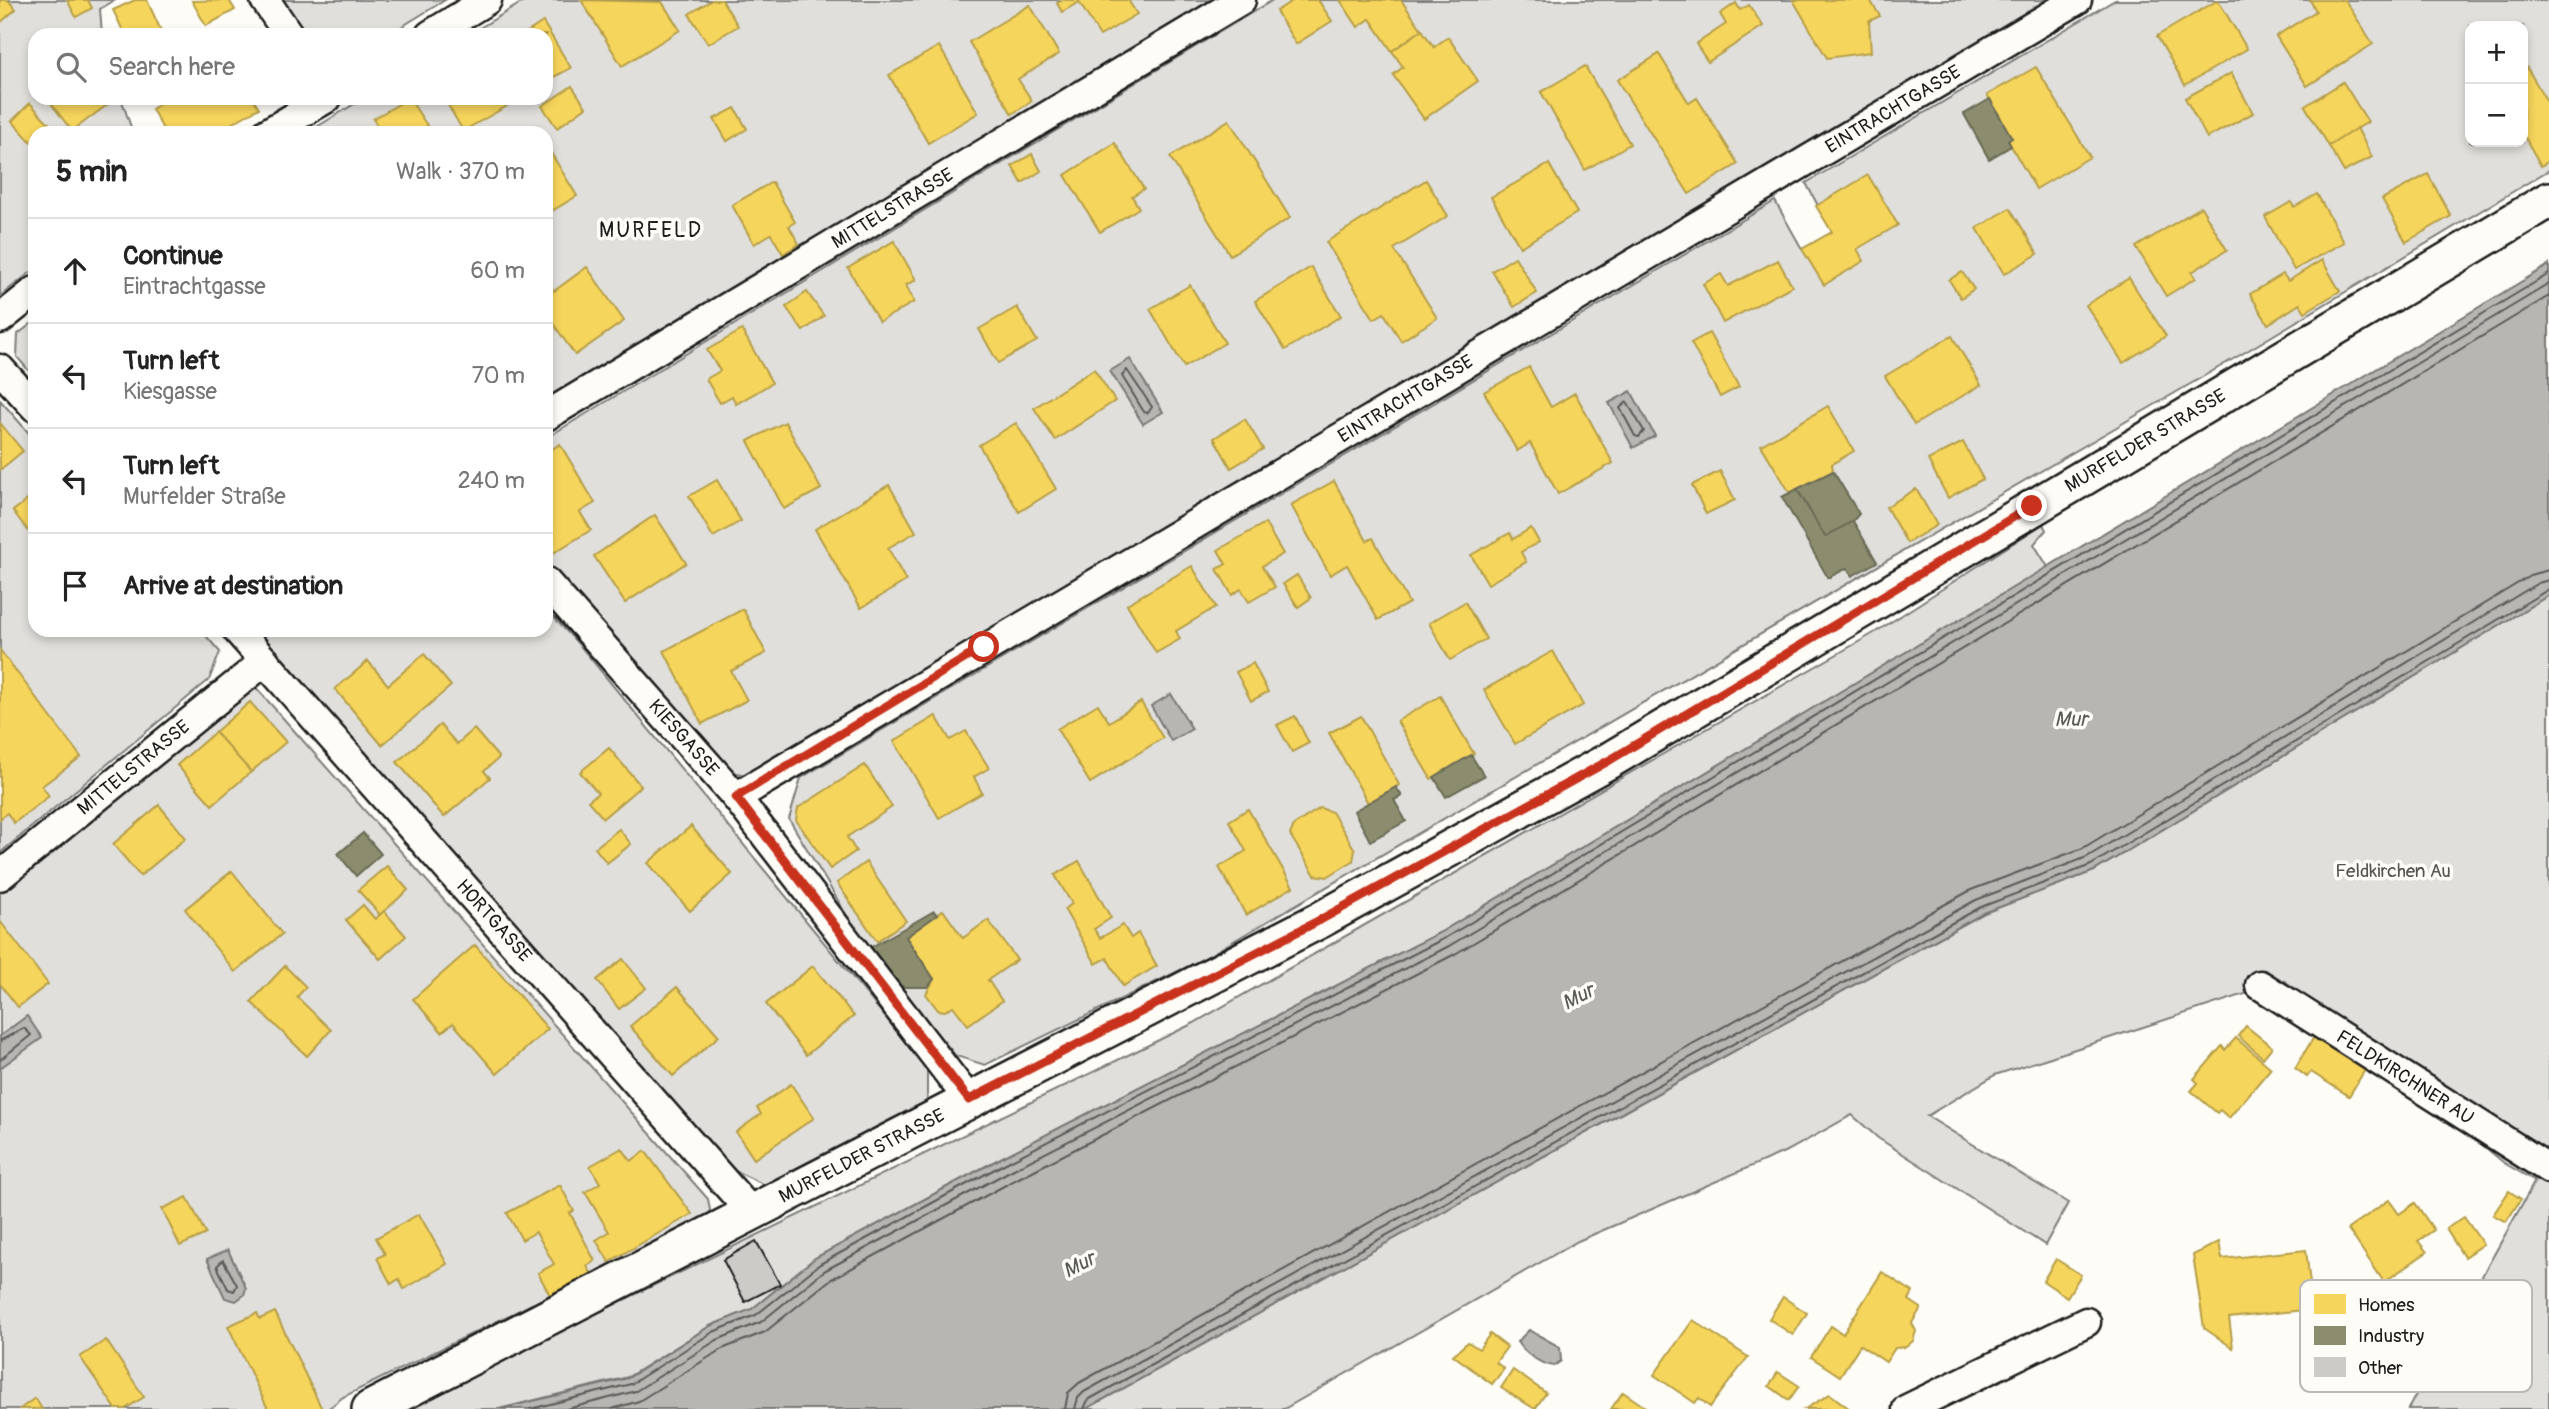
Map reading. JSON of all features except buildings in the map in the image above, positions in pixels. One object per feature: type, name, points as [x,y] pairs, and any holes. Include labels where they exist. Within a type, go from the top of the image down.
[{"type":"street","points":[[265,0],[284,28]]},
{"type":"street","points":[[441,28],[487,0]]},
{"type":"street","name":"MITTELSTRASSE","points":[[553,412],[1241,0]]},
{"type":"street","name":"EINTRACHTGASSE","points":[[736,797],[2077,0]]},
{"type":"street","points":[[279,126],[315,105]]},
{"type":"street","name":"MURFELDER STRASSE","points":[[370,1409],[1320,920],[1610,760],[2549,200]]},
{"type":"street","points":[[0,319],[28,297]]},
{"type":"street","points":[[0,369],[28,400]]},
{"type":"street","name":"KIESGASSE","points":[[553,590],[736,797],[969,1100]]},
{"type":"street","name":"HORTGASSE","points":[[243,637],[752,1213]]},
{"type":"street","name":"MITTELSTRASSE","points":[[0,876],[265,661]]},
{"type":"street","name":"FELDKIRCHNER AU","points":[[2260,985],[2549,1169]]},
{"type":"street","points":[[1907,1409],[2086,1322]]},
{"type":"green space","points":[[0,0],[115,0],[100,9],[101,28],[28,28],[28,105],[123,105],[131,126],[28,126],[28,274],[0,296]]},
{"type":"green space","points":[[282,0],[445,0],[399,28],[300,28]]},
{"type":"green space","points":[[526,0],[1211,0],[553,397],[553,126],[318,126],[353,105],[553,105],[553,28],[480,28]]},
{"type":"green space","points":[[1273,0],[2047,0],[745,775],[722,769],[624,647],[553,569],[553,434]]},
{"type":"green space","points":[[2115,0],[2549,0],[2549,170],[2247,351],[1201,960],[985,1065],[956,1056],[870,954],[789,819],[801,778],[1775,201],[1802,249],[1832,232],[1806,183]]},
{"type":"green space","points":[[28,326],[28,370],[17,357],[18,334]]},
{"type":"green space","points":[[0,400],[28,432],[28,637],[207,637],[220,652],[209,680],[0,853]]},
{"type":"green space","points":[[2043,524],[2046,530],[2034,544],[2048,567],[1441,932],[1001,1158],[815,1258],[752,1309],[710,1326],[628,1377],[499,1409],[399,1409],[1194,1023],[1874,633]]},
{"type":"green space","name":"Feldkirchen Au","points":[[2549,595],[2549,1409],[2408,1409],[2417,1392],[2532,1392],[2532,1280],[2480,1280],[2535,1181],[2504,1163],[2285,981],[1995,1075],[1927,1116],[2068,1203],[2045,1245],[1878,1138],[1852,1115],[1789,1150],[1578,1241],[1284,1409],[1086,1409],[1984,913],[2094,871]]},
{"type":"green space","points":[[553,617],[582,648],[927,1068],[927,1104],[765,1185],[735,1171],[263,637],[553,637]]},
{"type":"green space","points":[[252,683],[708,1199],[711,1216],[549,1302],[532,1304],[343,1397],[328,1409],[0,1409],[0,892]]},
{"type":"water","name":"Mur","points":[[2549,265],[2549,595],[2094,871],[1984,913],[1086,1409],[500,1409],[628,1378],[710,1326],[752,1309],[815,1258],[1001,1158],[1441,932]]},
{"type":"water","points":[[1130,359],[1163,412],[1143,424],[1110,371]]},
{"type":"water","points":[[1631,391],[1655,436],[1633,448],[1609,403]]},
{"type":"water","points":[[1171,694],[1192,729],[1171,741],[1151,706]]},
{"type":"water","points":[[27,1016],[42,1038],[0,1068],[0,1036]]},
{"type":"water","points":[[228,1250],[246,1288],[244,1295],[236,1301],[225,1298],[207,1259]]},
{"type":"water","points":[[1529,1330],[1560,1347],[1561,1361],[1554,1366],[1549,1365],[1524,1351],[1517,1342]]},
{"type":"district","name":"MURFELD","points":[[651,230]]},
{"type":"route","points":[[984,647],[736,797],[969,1100],[1320,920],[1610,760],[2032,506]]}]
